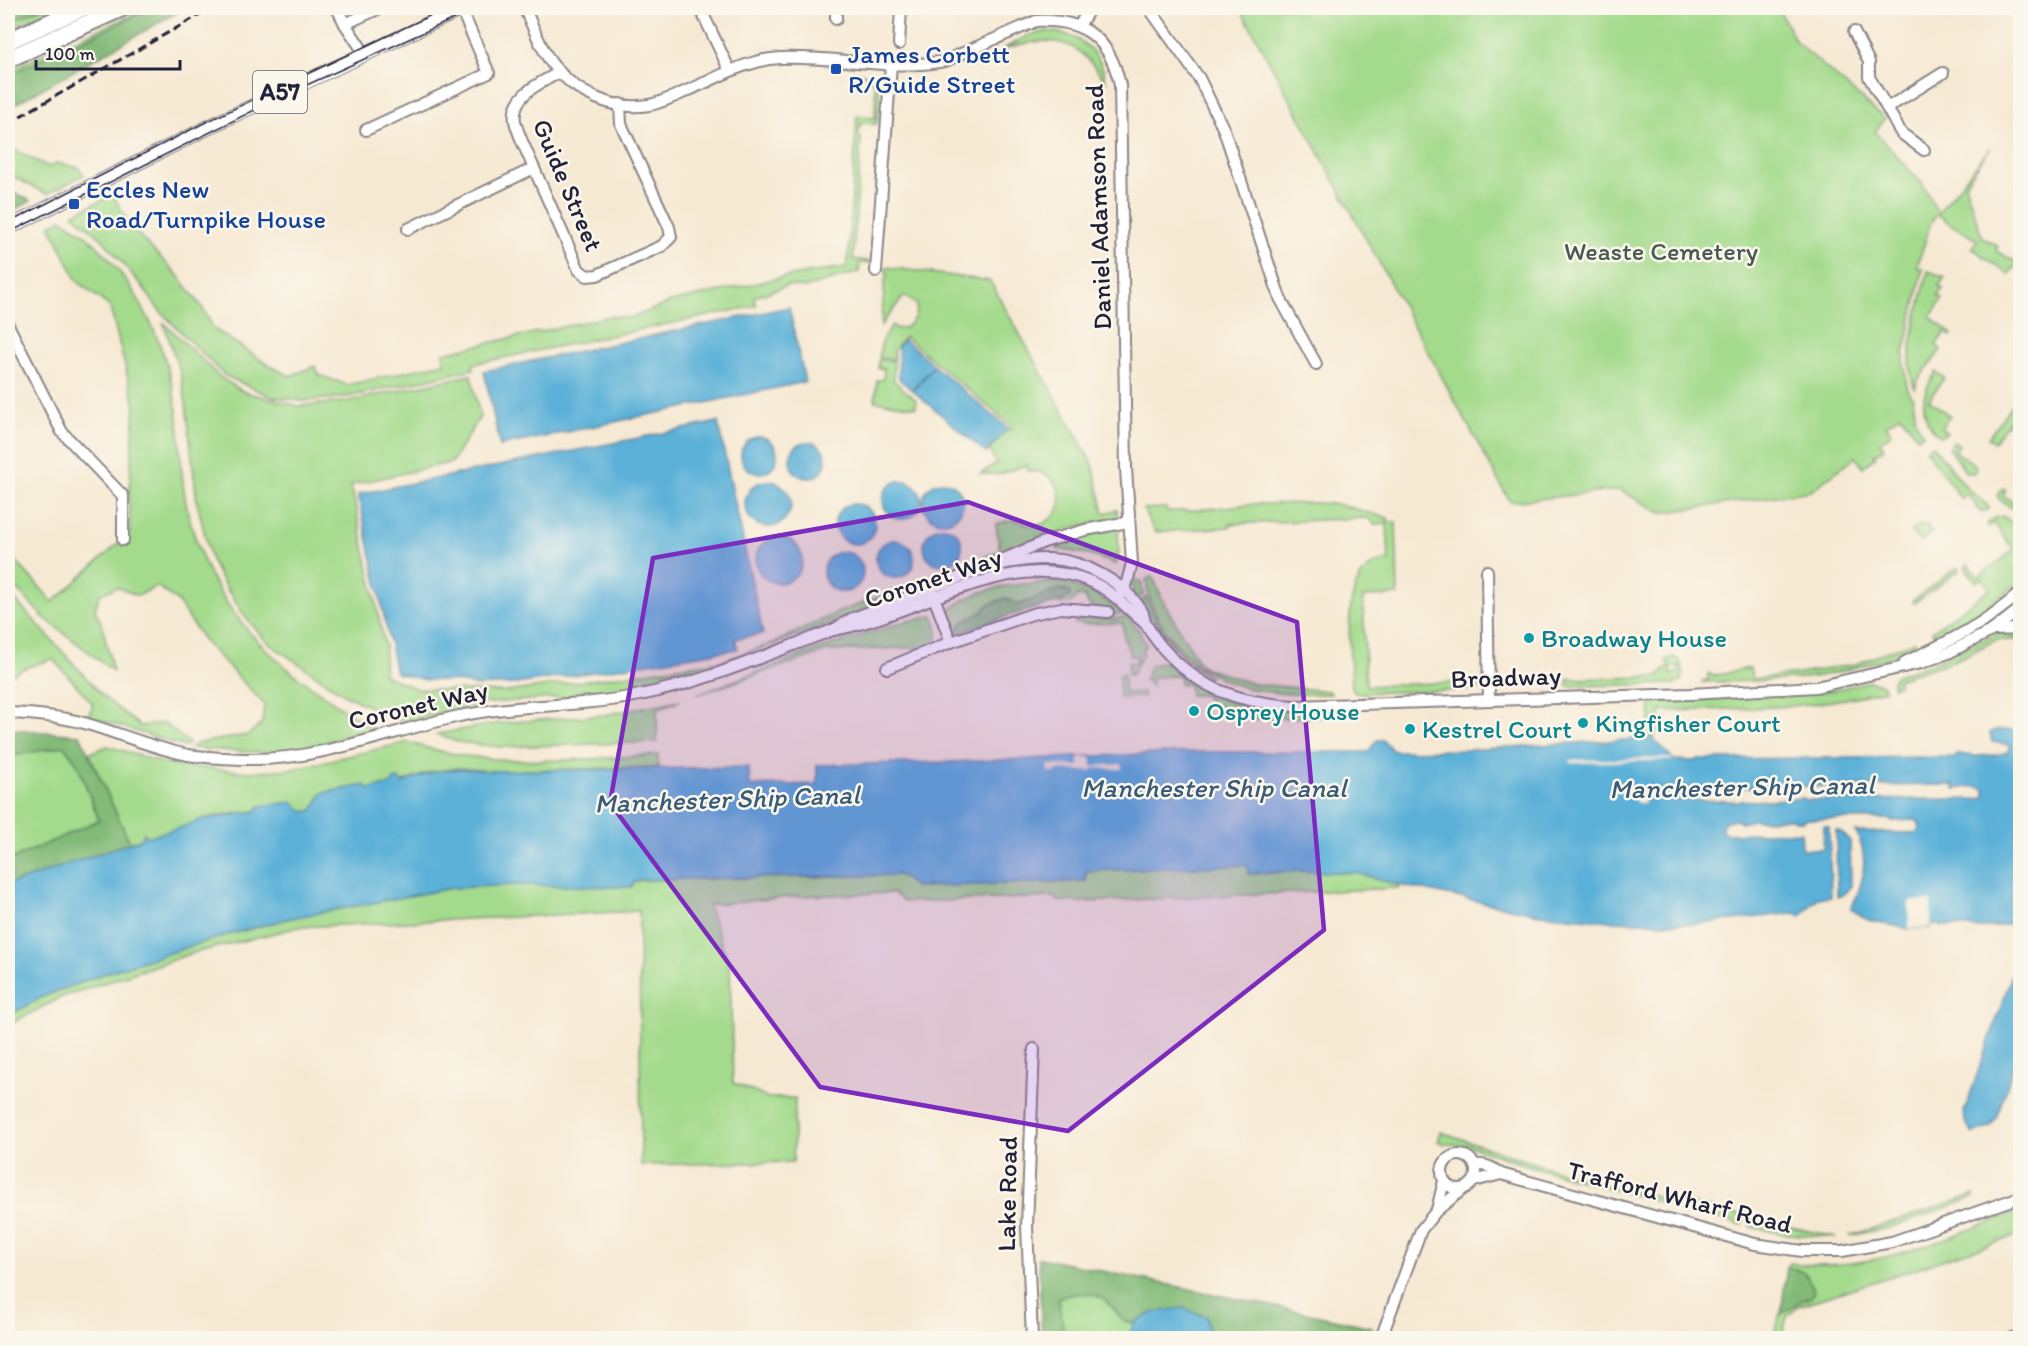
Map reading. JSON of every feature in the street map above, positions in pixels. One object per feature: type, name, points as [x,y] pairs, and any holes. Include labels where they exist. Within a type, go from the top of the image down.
[{"type":"highway","points":[[8,41],[82,8]]},
{"type":"highway","points":[[8,59],[122,8]]},
{"type":"main road","name":"A57","points":[[12,225],[221,121],[462,8]]},
{"type":"street","points":[[337,8],[365,54]]},
{"type":"street","points":[[345,24],[380,8]]},
{"type":"street","points":[[366,130],[489,73],[462,8]]},
{"type":"street","name":"Daniel Adamson Road","points":[[524,8],[551,63],[583,92],[601,101],[620,104],[650,105],[730,71],[761,61],[781,58],[891,63],[945,61],[1036,21],[1053,20],[1079,26],[1095,36],[1108,50],[1120,85],[1128,522],[1132,563],[1127,582],[1120,594]]},
{"type":"street","points":[[700,8],[730,71]]},
{"type":"street","points":[[899,44],[901,8]]},
{"type":"street","points":[[1079,26],[1090,8]]},
{"type":"street","points":[[1149,8],[1199,78],[1224,130],[1280,298],[1316,364]]},
{"type":"street","points":[[1854,32],[1869,63],[1869,77],[1901,133],[1924,150]]},
{"type":"street","points":[[876,271],[891,63]]},
{"type":"street","name":"Guide Street","points":[[560,72],[524,93],[515,107],[515,120],[579,270],[587,276],[597,275],[662,246],[670,237],[669,227],[621,124],[620,104]]},
{"type":"street","points":[[1887,108],[1943,73]]},
{"type":"street","points":[[408,229],[534,168]]},
{"type":"street","points":[[8,325],[62,432],[123,496],[123,540]]},
{"type":"street","points":[[990,566],[1009,556],[1056,539],[1085,530],[1128,522]]},
{"type":"street","points":[[1056,539],[1049,552],[1050,560],[1054,566],[1065,573]]},
{"type":"street","name":"Coronet Way","points":[[8,713],[36,714],[82,722],[151,746],[188,755],[250,759],[279,757],[354,743],[456,717],[496,710],[594,702],[640,695],[689,682],[833,630],[855,627],[990,566],[1050,560],[1084,567],[1143,613],[1146,624]]},
{"type":"street","points":[[1487,571],[1488,700]]},
{"type":"street","name":"Coronet Way","points":[[932,593],[1017,574],[1065,573],[1120,594]]},
{"type":"street","points":[[932,593],[951,642]]},
{"type":"street","name":"Broadway","points":[[1895,668],[1940,647],[1985,621],[2020,593]]},
{"type":"street","points":[[887,668],[951,642],[1032,614],[1061,608],[1108,612]]},
{"type":"street","name":"Broadway","points":[[1917,657],[1923,658],[1935,654],[2011,610],[2019,612]]},
{"type":"street","name":"Broadway","points":[[1146,624],[1168,654],[1181,667],[1208,685],[1240,699],[1294,706],[1796,690],[1921,663],[1993,630],[2019,612]]},
{"type":"street","points":[[1993,630],[2020,628]]},
{"type":"street","name":"Lake Road","points":[[1032,1338],[1027,1226],[1034,1049]]},
{"type":"street","points":[[1381,1338],[1421,1230],[1437,1210],[1474,1181],[1476,1176],[1474,1165],[1467,1157],[1462,1155],[1452,1157],[1444,1164],[1442,1169],[1444,1181],[1437,1210]]},
{"type":"street","name":"Trafford Wharf Road","points":[[1474,1165],[1482,1164],[1501,1174],[1755,1244],[1802,1251],[1852,1250],[1892,1242],[2020,1197]]},
{"type":"street","name":"Trafford Wharf Road","points":[[1474,1181],[1501,1174]]},
{"type":"street","points":[[1444,1181],[1452,1188],[1463,1189]]},
{"type":"street","points":[[2012,1338],[2020,1336]]},
{"type":"highlighted area","points":[[968,502],[1297,622],[1324,930],[1068,1131],[820,1087],[610,803],[653,558]]},
{"type":"green space","points":[[8,8],[41,8],[8,23]]},
{"type":"green space","points":[[41,8],[57,8],[8,30],[8,23]]},
{"type":"green space","points":[[146,8],[152,8],[8,75],[8,70]]},
{"type":"green space","points":[[152,8],[185,8],[8,108],[8,75]]},
{"type":"green space","name":"Weaste Cemetery","points":[[1240,8],[1778,8],[1796,42],[1885,119],[1875,132],[1924,186],[1938,213],[1990,148],[1965,184],[1982,237],[1998,246],[1996,251],[2020,264],[2020,271],[2014,267],[2009,275],[1972,248],[1977,240],[1938,214],[1931,222],[1917,267],[1923,269],[1904,353],[1907,387],[1913,399],[1916,421],[1923,434],[1918,438],[1901,415],[1886,425],[1891,432],[1880,442],[1884,448],[1874,455],[1876,457],[1863,467],[1855,457],[1811,491],[1661,513],[1620,490],[1510,502]]},
{"type":"green space","points":[[1048,31],[1070,36],[1087,46],[1100,62],[1106,83],[1084,56],[1062,43],[1036,42],[1003,49],[1027,36]]},
{"type":"green space","points":[[852,72],[863,73],[871,77],[876,82],[879,97],[877,124],[861,123],[858,133],[861,138],[853,259],[871,263],[860,263],[859,272],[804,288],[789,285],[754,297],[756,306],[473,364],[474,369],[347,397],[303,401],[272,397],[224,375],[159,310],[103,240],[73,214],[113,195],[127,220],[143,240],[177,274],[202,307],[214,329],[267,364],[290,376],[315,366],[319,375],[347,385],[445,363],[443,353],[611,316],[631,318],[671,302],[784,277],[846,267],[857,116],[875,118],[875,84],[867,76]]},
{"type":"green space","points":[[8,147],[49,167],[57,163],[79,168],[84,175],[47,194],[8,174]]},
{"type":"green space","points":[[9,190],[31,201],[8,213]]},
{"type":"green space","points":[[62,219],[84,234],[108,258],[137,297],[149,319],[167,364],[173,388],[186,503],[205,564],[220,593],[237,618],[277,660],[375,730],[320,744],[279,751],[246,752],[190,748],[199,743],[248,735],[262,723],[264,704],[204,641],[178,602],[157,586],[138,596],[117,587],[99,595],[95,610],[102,625],[113,671],[42,616],[8,579],[8,552],[53,602],[130,533],[129,497],[135,405],[110,307],[77,281],[50,225]]},
{"type":"green space","points":[[886,267],[990,281],[1093,465],[1104,513],[1117,510],[1118,514],[1108,521],[1075,527],[1031,542],[818,628],[683,677],[603,694],[480,704],[403,723],[347,696],[268,643],[246,618],[211,560],[197,502],[186,403],[180,371],[163,322],[221,378],[244,392],[298,406],[345,402],[471,375],[480,417],[452,462],[351,485],[385,646],[384,675],[417,689],[507,692],[722,661],[774,643],[834,614],[1000,551],[996,524],[1013,520],[1033,526],[1041,525],[1054,515],[1059,507],[1061,498],[1059,490],[1047,476],[1039,472],[1028,471],[1027,465],[1000,474],[980,474],[997,463],[989,450],[1008,428],[1010,430],[1012,427],[905,337],[894,350],[894,359],[879,358],[882,340],[892,325],[897,329],[907,327],[915,317],[917,304],[904,296],[881,325],[887,278]]},
{"type":"green space","points":[[1928,271],[1945,277],[1939,286],[1943,289],[1938,295],[1943,299],[1930,317],[1952,334],[1951,336],[1945,332],[1936,345],[1941,350],[1918,380],[1915,388],[1911,376],[1911,347]]},
{"type":"green space","points":[[879,360],[894,361],[894,381],[916,400],[916,407],[875,401],[877,380],[883,380],[884,369],[878,368]]},
{"type":"green space","points":[[1936,372],[1944,378],[1929,400],[1950,416],[1941,428],[1947,433],[1941,436],[1929,424],[1924,405],[1926,391]]},
{"type":"green space","points":[[2020,393],[2020,406],[1994,442],[1988,438]]},
{"type":"green space","points":[[1954,441],[1959,445],[1955,451],[1974,464],[1977,469],[1974,473],[1966,473],[1949,447]]},
{"type":"green space","points":[[1932,445],[1968,489],[1989,509],[1981,512],[1967,494],[1961,499],[1926,450]]},
{"type":"green space","points":[[2003,488],[2006,490],[2003,495],[2020,507],[2020,514],[1999,499],[1997,495]]},
{"type":"green space","points":[[1255,504],[1338,504],[1388,518],[1388,522],[1396,522],[1398,595],[1363,597],[1366,686],[1482,681],[1477,690],[1355,693],[1352,688],[1349,640],[1351,605],[1361,576],[1373,565],[1389,560],[1387,523],[1374,524],[1368,518],[1230,524],[1230,527],[1155,532],[1143,509],[1166,508],[1167,511],[1186,511]]},
{"type":"green space","points":[[2003,516],[2020,529],[2020,581],[1981,613],[1937,639],[1932,631],[1990,589],[1982,578],[1976,582],[1965,567],[1968,564],[1978,577],[2014,550],[1994,523],[1988,528],[1987,524]]},
{"type":"green space","points":[[1926,524],[1932,533],[1920,542],[1911,531]]},
{"type":"green space","points":[[1111,530],[1118,531],[1119,551],[1116,564],[1087,554],[1057,549],[1074,537]]},
{"type":"green space","points":[[1958,567],[1960,570],[1914,603],[1912,601]]},
{"type":"green space","points":[[1152,576],[1165,605],[1199,663],[1205,668],[1254,684],[1329,691],[1331,694],[1287,693],[1246,688],[1209,672],[1192,660],[1164,629],[1152,606],[1147,589],[1146,580]]},
{"type":"green space","points":[[1133,579],[1141,582],[1143,595],[1137,599],[1133,593]]},
{"type":"green space","points":[[1054,582],[1073,585],[1091,592],[1123,613],[1111,616],[1088,604],[1085,597],[1077,596],[1068,603],[1056,603],[1065,600],[1066,589],[1018,605],[1006,598],[988,605],[983,612],[959,626],[962,633],[951,625],[948,618],[946,611],[976,594],[1009,586]]},
{"type":"green space","points":[[1060,589],[1070,592],[1070,597],[962,633],[959,626],[983,612],[988,605],[1006,598],[1018,605]]},
{"type":"green space","points":[[8,592],[104,697],[140,726],[164,723],[189,743],[185,747],[88,716],[93,704],[53,659],[22,669],[8,677],[8,629],[11,624],[8,620]]},
{"type":"green space","points":[[1146,597],[1157,621],[1171,642],[1209,678],[1188,662],[1163,634],[1140,603]]},
{"type":"green space","points":[[933,616],[938,633],[935,641],[927,647],[827,651],[697,695],[809,652],[904,622]]},
{"type":"green space","points":[[1127,616],[1138,629],[1146,645],[1132,675],[1128,675],[1128,663],[1137,662],[1137,656],[1130,656],[1130,649],[1127,648],[1126,640],[1124,640],[1123,623],[1075,623],[1075,618],[1116,619]]},
{"type":"green space","points":[[2007,632],[2008,635],[2020,635],[2020,640],[1992,642],[1956,660],[1898,679],[1898,685],[1893,687],[1896,675],[1934,662],[1995,634]]},
{"type":"green space","points":[[1915,641],[1915,648],[1830,674],[1782,680],[1701,682],[1708,679],[1708,673],[1713,676],[1750,668],[1752,679],[1856,664]]},
{"type":"green space","points":[[1673,657],[1682,665],[1670,668],[1670,674],[1680,672],[1679,667],[1682,666],[1684,672],[1682,680],[1676,684],[1568,686],[1568,679],[1654,677],[1670,666],[1666,660]]},
{"type":"green space","points":[[1166,661],[1201,689],[1219,698],[1256,708],[1320,711],[1326,717],[1244,719],[1244,709],[1219,711],[1218,706],[1214,706],[1204,695],[1190,695],[1189,684],[1181,685],[1179,676],[1152,677],[1152,686],[1144,679],[1147,678],[1150,666]]},
{"type":"green space","points":[[1119,674],[1124,674],[1124,693],[1143,692],[1143,697],[1119,698]]},
{"type":"green space","points":[[1870,681],[1883,685],[1884,690],[1857,697],[1801,705],[1661,711],[1656,734],[1653,738],[1649,735],[1651,702],[1795,694],[1834,690]]},
{"type":"green space","points":[[681,700],[657,709],[657,742],[501,747],[457,742],[437,734],[500,723],[604,715]]},
{"type":"green space","points":[[8,729],[80,735],[130,843],[8,885],[8,861],[99,820],[77,763],[64,746],[17,755],[8,753]]},
{"type":"green space","points":[[408,742],[438,751],[469,756],[532,761],[658,755],[658,767],[490,771],[459,768],[430,772],[401,783],[367,789],[365,785],[322,793],[313,810],[304,812],[256,811],[221,815],[130,843],[89,753],[108,746],[170,765],[249,772],[292,769]]},
{"type":"green space","points":[[64,746],[77,763],[99,821],[8,861],[8,753],[17,755]]},
{"type":"green space","points":[[1248,865],[1249,874],[1300,871],[1356,873],[1399,885],[1399,888],[1083,902],[1058,901],[1055,897],[905,902],[893,893],[800,896],[708,905],[730,968],[733,1083],[768,1098],[795,1098],[793,1162],[641,1165],[639,911],[299,927],[193,953],[62,997],[8,1025],[8,1016],[42,997],[111,971],[227,935],[291,918],[452,888],[514,885],[632,887],[634,882],[639,880],[900,875],[916,887],[1085,881],[1085,871]]},
{"type":"green space","points":[[1441,1132],[1602,1184],[1745,1216],[1742,1225],[1519,1163],[1467,1145],[1445,1144],[1438,1141]]},
{"type":"green space","points":[[1974,1195],[1974,1198],[1889,1228],[1849,1236]]},
{"type":"green space","points":[[2020,1211],[2020,1235],[1798,1306],[1787,1316],[1782,1338],[1772,1338],[1781,1314],[1802,1300],[1811,1297],[1805,1272],[1787,1267],[1790,1263],[1820,1265],[1879,1258],[1936,1242]]},
{"type":"green space","points":[[1751,1218],[1837,1237],[1784,1234],[1750,1227]]},
{"type":"green space","points":[[1039,1258],[1372,1327],[1371,1338],[1042,1338]]},
{"type":"green space","points":[[1039,1258],[1372,1327],[1371,1338],[1213,1338],[1209,1334],[1155,1312],[1134,1323],[1123,1321],[1102,1299],[1095,1295],[1079,1293],[1058,1298],[1065,1338],[1042,1338]]},
{"type":"green space","points":[[1787,1267],[1805,1272],[1814,1290],[1812,1297],[1802,1300],[1781,1314]]},
{"type":"water","points":[[789,307],[805,382],[500,446],[484,371]]},
{"type":"water","points":[[904,340],[934,365],[912,390],[899,379],[898,347]]},
{"type":"water","points":[[934,366],[1008,428],[986,453],[913,391]]},
{"type":"water","points":[[718,422],[763,634],[735,639],[738,649],[517,684],[477,686],[455,681],[426,680],[396,673],[358,494]]},
{"type":"water","points":[[759,437],[772,442],[777,455],[772,468],[759,473],[746,468],[741,455],[746,442]]},
{"type":"water","points":[[808,442],[821,447],[826,460],[821,473],[808,478],[795,473],[790,460],[795,447]]},
{"type":"water","points":[[768,481],[784,488],[791,504],[784,520],[768,527],[752,520],[745,504],[752,488]]},
{"type":"water","points":[[902,481],[909,482],[915,487],[920,493],[920,507],[915,513],[909,518],[902,519],[895,518],[889,513],[884,507],[883,500],[884,493],[889,487],[895,482]]},
{"type":"water","points":[[943,482],[957,488],[963,502],[957,516],[943,522],[929,516],[923,502],[929,488]]},
{"type":"water","points":[[855,504],[863,505],[869,510],[874,516],[874,532],[869,538],[863,543],[855,544],[847,543],[841,538],[836,532],[835,524],[836,516],[841,510],[847,505]]},
{"type":"water","points":[[943,527],[957,532],[962,546],[957,560],[943,565],[929,560],[924,546],[929,532]]},
{"type":"water","points":[[779,537],[795,544],[802,560],[795,576],[779,583],[763,576],[756,560],[763,544]]},
{"type":"water","points":[[895,540],[909,545],[914,559],[909,573],[895,578],[881,573],[876,559],[881,545]]},
{"type":"water","points":[[843,552],[857,558],[863,572],[857,586],[843,592],[829,586],[823,572],[829,558]]},
{"type":"water","name":"Manchester Ship Canal","points":[[1995,730],[2020,730],[2020,898],[2010,899],[2014,924],[1983,928],[1932,925],[1931,928],[1909,929],[1872,921],[1862,917],[1851,908],[1862,880],[1864,861],[1856,832],[1916,833],[1920,825],[1916,820],[1805,819],[1795,821],[1794,819],[1752,820],[1741,823],[1740,820],[1732,820],[1725,822],[1722,826],[1722,831],[1726,834],[1801,832],[1802,849],[1823,849],[1824,826],[1829,827],[1831,897],[1818,898],[1800,916],[1796,913],[1694,924],[1611,921],[1539,914],[1399,885],[1356,873],[1300,871],[1248,874],[1248,865],[1086,871],[1086,881],[915,887],[900,875],[639,880],[634,882],[632,887],[514,885],[452,888],[291,918],[227,935],[111,971],[42,997],[8,1016],[8,885],[141,839],[144,833],[147,837],[199,820],[256,811],[260,806],[293,802],[304,812],[313,810],[322,793],[365,785],[368,789],[392,784],[394,780],[399,779],[402,783],[445,770],[749,767],[750,786],[817,784],[817,765],[1193,752],[1368,752],[1377,740],[1383,740],[1393,751],[1465,750],[1653,738],[1674,760],[1696,761],[1698,759],[1956,757],[1957,755],[1994,755],[2009,752],[2010,745],[1992,742],[1990,733]],"holes":[[[1954,785],[1954,789],[1977,787],[1985,789],[1985,796],[1980,799],[1806,800],[1804,798],[1752,801],[1680,800],[1675,796],[1677,790],[1681,788]]]},
{"type":"water","points":[[1836,830],[1850,841],[1851,886],[1843,895],[1837,897]]},
{"type":"water","points":[[2020,952],[2020,1048],[1996,1119],[1990,1127],[1973,1134],[1965,1122],[1964,1112]]},
{"type":"water","points":[[1184,1308],[1207,1317],[1209,1334],[1213,1338],[1128,1338],[1134,1323],[1155,1312]]},
{"type":"pier","points":[[1079,757],[1091,757],[1092,766],[1122,764],[1122,769],[1092,768],[1092,771],[1056,770],[1056,772],[1049,772],[1048,765],[1079,766]]},
{"type":"pier","points":[[1671,758],[1674,760],[1571,763],[1570,760]]},
{"type":"pier","points":[[1644,791],[1644,796],[1675,793],[1675,796],[1644,799],[1644,803],[1638,803],[1633,799],[1633,794]]},
{"type":"pier","points":[[1909,901],[1931,901],[1931,928],[1909,929]]},
{"type":"tram line","points":[[8,223],[202,124],[446,8]]},
{"type":"tram line","points":[[8,233],[291,92],[478,8]]},
{"type":"railway","points":[[8,123],[212,8]]},
{"type":"place","name":"James Corbett R/Guide Street","points":[[836,69]]},
{"type":"place","name":"Eccles New Road/Turnpike House","points":[[74,204]]},
{"type":"place","name":"Broadway House","points":[[1529,638]]},
{"type":"place","name":"Osprey House","points":[[1194,711]]},
{"type":"place","name":"Kingfisher Court","points":[[1583,723]]},
{"type":"place","name":"Kestrel Court","points":[[1410,729]]}]
